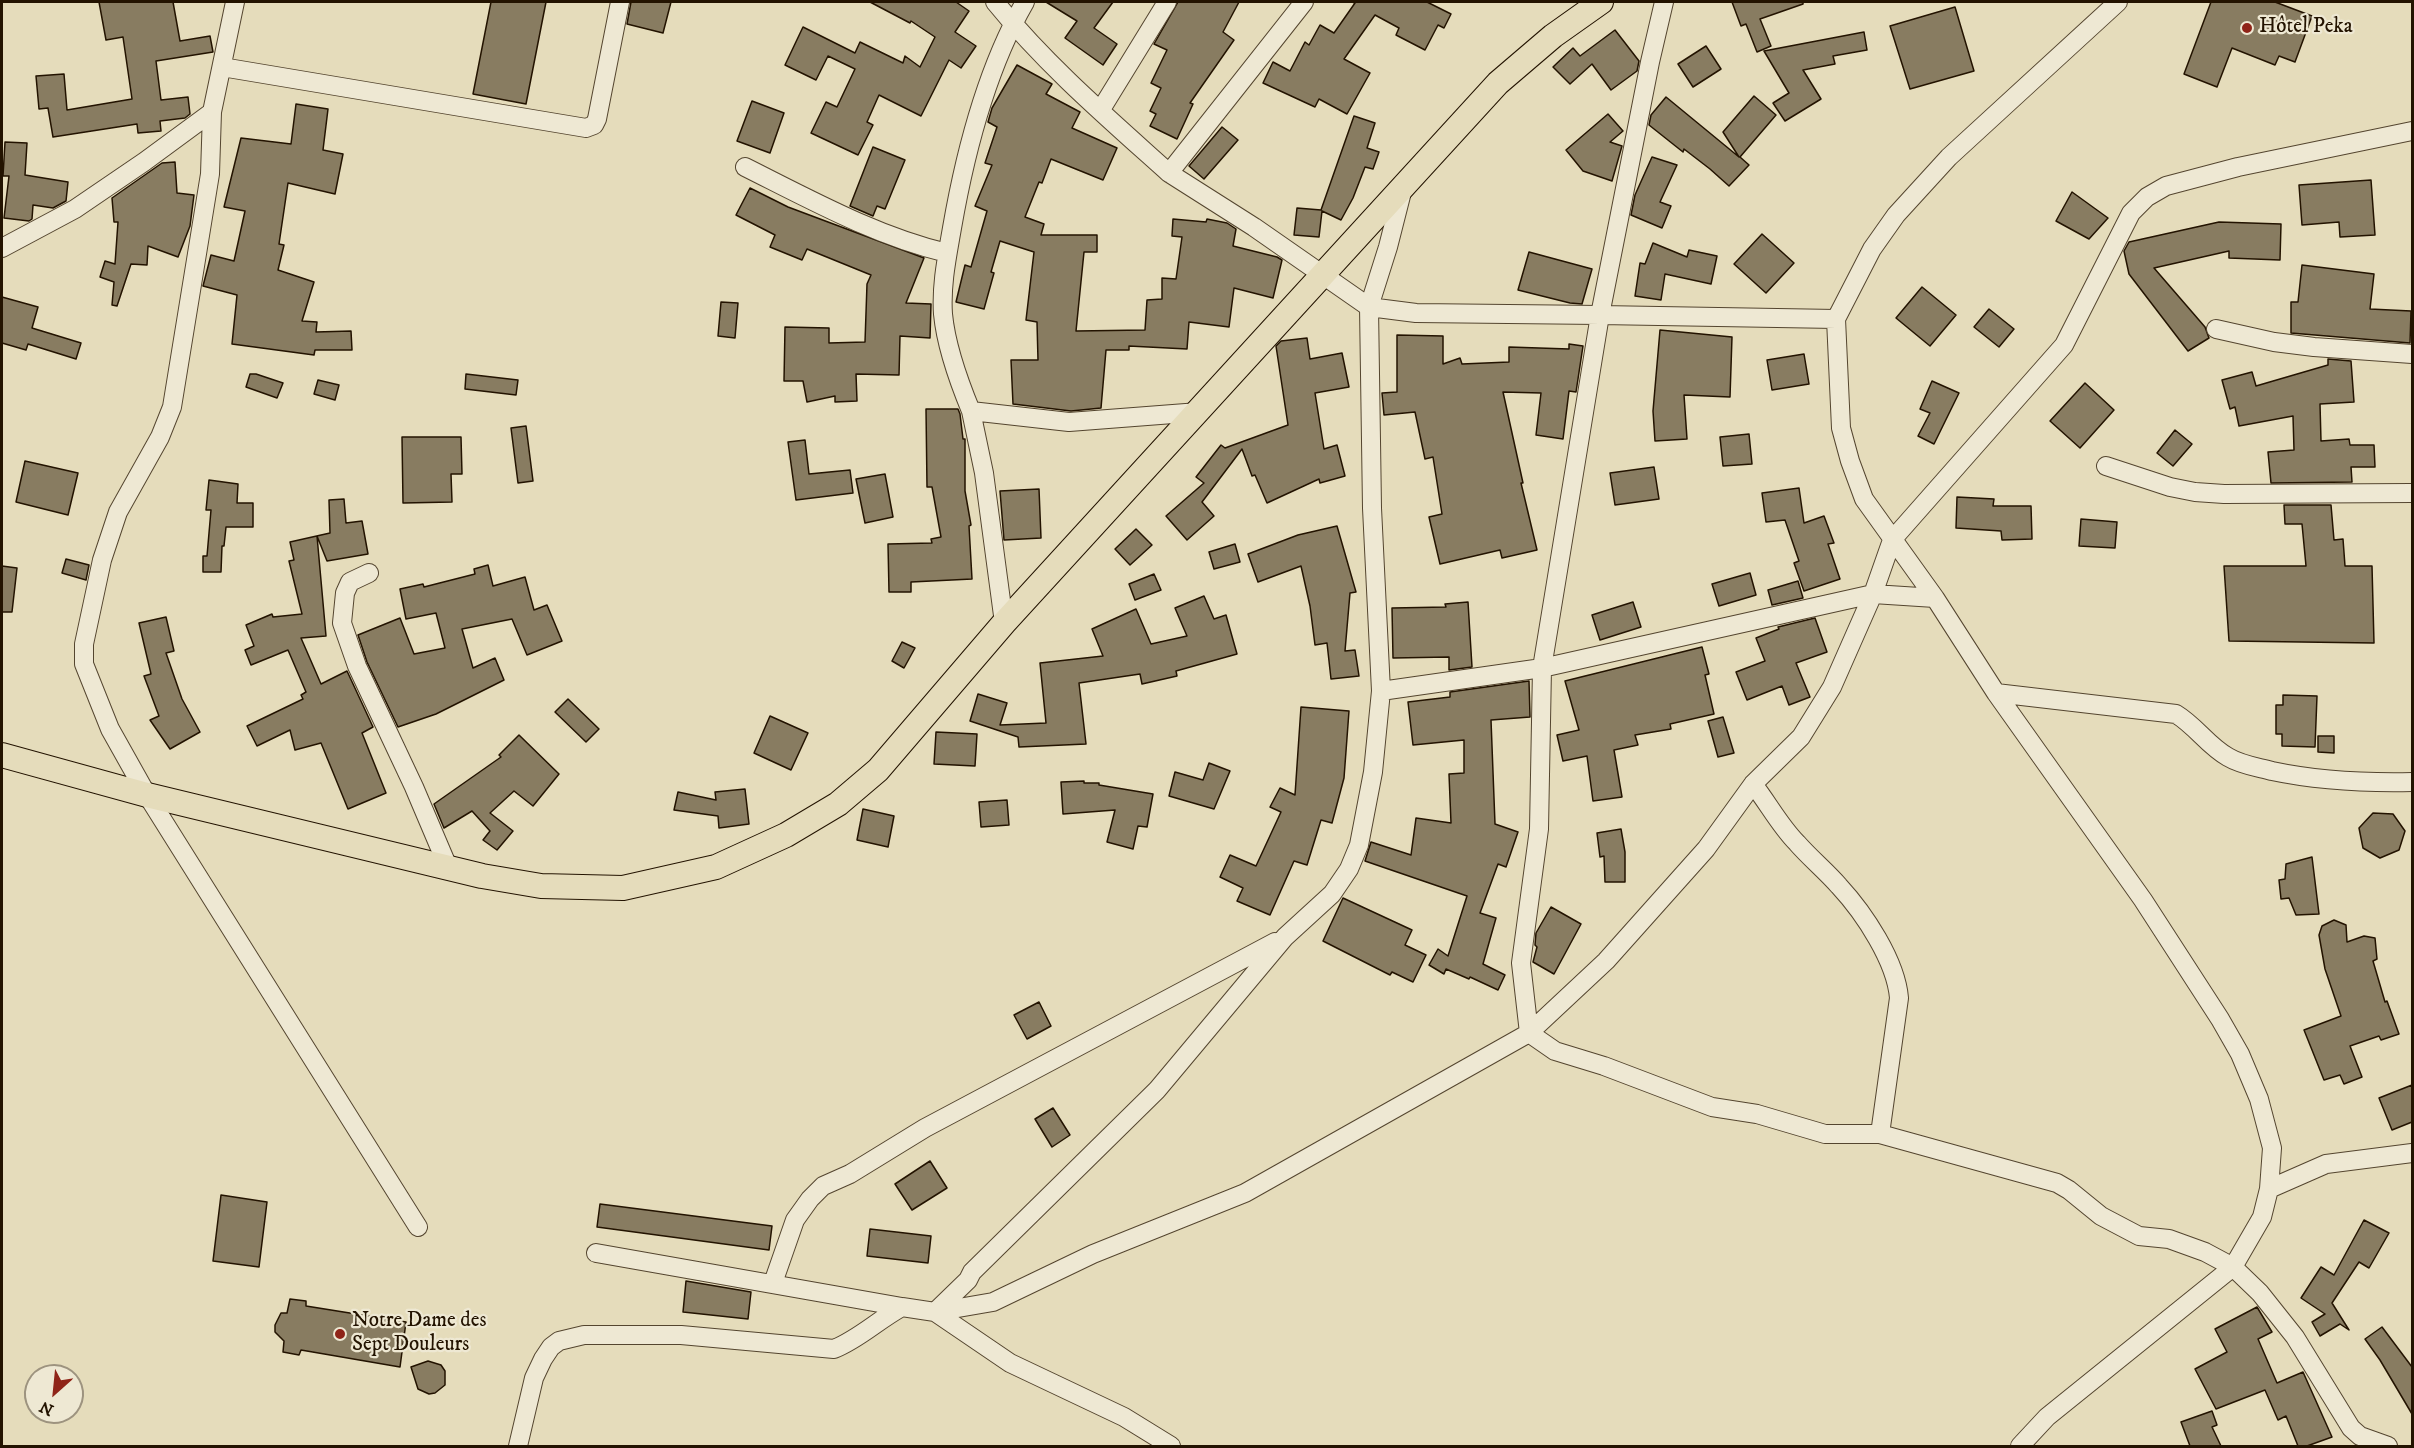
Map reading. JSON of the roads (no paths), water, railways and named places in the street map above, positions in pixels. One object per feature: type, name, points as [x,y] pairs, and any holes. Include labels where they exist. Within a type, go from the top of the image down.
[{"type":"main road","points":[[2,755],[147,795],[482,876],[541,886],[623,888],[716,867],[786,835],[838,804],[878,770],[1004,623],[1498,83],[1553,36],[1601,2]]},
{"type":"street","points":[[235,2],[212,111],[210,174],[172,407],[160,437],[118,512],[102,560],[84,644],[84,664],[110,729],[147,795],[418,1227]]},
{"type":"street","points":[[222,67],[586,128],[594,125],[597,119],[620,2]]},
{"type":"street","points":[[995,2],[1100,111],[1169,173],[1254,227],[1369,307],[1416,313],[1836,319]]},
{"type":"street","points":[[1004,623],[984,474],[971,411],[951,349],[944,315],[943,279],[961,175],[978,114],[1013,23],[1025,2]]},
{"type":"street","points":[[1100,111],[1167,2]]},
{"type":"street","points":[[1169,173],[1304,2]]},
{"type":"street","points":[[1664,2],[1600,315],[1542,669],[1539,829],[1521,963],[1529,1033],[1555,1051],[1604,1066],[1712,1107],[1757,1114],[1825,1134],[1880,1134],[2057,1183],[2101,1216],[2139,1236],[2169,1239],[2205,1252],[2233,1267],[2260,1293],[2295,1337],[2351,1428],[2360,1436],[2388,1446]]},
{"type":"street","points":[[2020,1446],[2047,1416],[2233,1267],[2262,1217],[2269,1189],[2272,1148],[2259,1099],[2240,1054],[2143,900],[1996,693],[1935,598],[1864,499],[1841,428],[1836,319],[1872,249],[1896,215],[1949,158],[2118,2]]},
{"type":"street","points":[[2,248],[75,208],[144,162],[212,111]]},
{"type":"street","points":[[596,1253],[935,1312],[993,1302],[1093,1254],[1245,1193],[1529,1033],[1606,961],[1706,849],[1753,784],[1801,737],[1841,667],[1873,594],[1892,540],[2064,345],[2131,213],[2147,197],[2166,186],[2238,167],[2412,131]]},
{"type":"street","points":[[746,167],[878,231],[918,246],[947,253]]},
{"type":"street","points":[[935,1312],[968,1280],[979,1265],[1157,1090],[1285,937],[1332,894],[1349,869],[1359,845],[1373,772],[1381,691],[1372,508],[1369,307],[1403,188]]},
{"type":"street","points":[[2216,329],[2274,342],[2412,354]]},
{"type":"street","points":[[971,411],[1068,422],[1199,412]]},
{"type":"street","points":[[2106,466],[2195,492],[2412,493]]},
{"type":"street","points":[[369,573],[350,582],[345,593],[342,623],[357,666],[414,787],[448,867]]},
{"type":"street","points":[[1381,691],[1542,669],[1873,594],[1935,598]]},
{"type":"street","points":[[1996,693],[2176,714],[2187,721],[2218,752],[2259,768],[2304,777],[2365,783],[2412,782]]},
{"type":"street","points":[[1753,784],[1795,842],[1840,886],[1869,926],[1890,962],[1898,982],[1899,998],[1880,1134]]},
{"type":"street","points":[[773,1283],[795,1220],[823,1186],[850,1174],[925,1128],[1285,937]]},
{"type":"street","points":[[2269,1189],[2326,1164],[2412,1153]]},
{"type":"street","points":[[518,1446],[534,1378],[551,1347],[559,1341],[584,1335],[681,1335],[834,1349],[850,1343],[902,1307]]},
{"type":"street","points":[[935,1312],[1010,1363],[1124,1417],[1171,1446]]},
{"type":"place","name":"Hôtel Peka","points":[[2247,28]]},
{"type":"place","name":"Notre Dame des Sept Douleurs","points":[[340,1334]]}]
